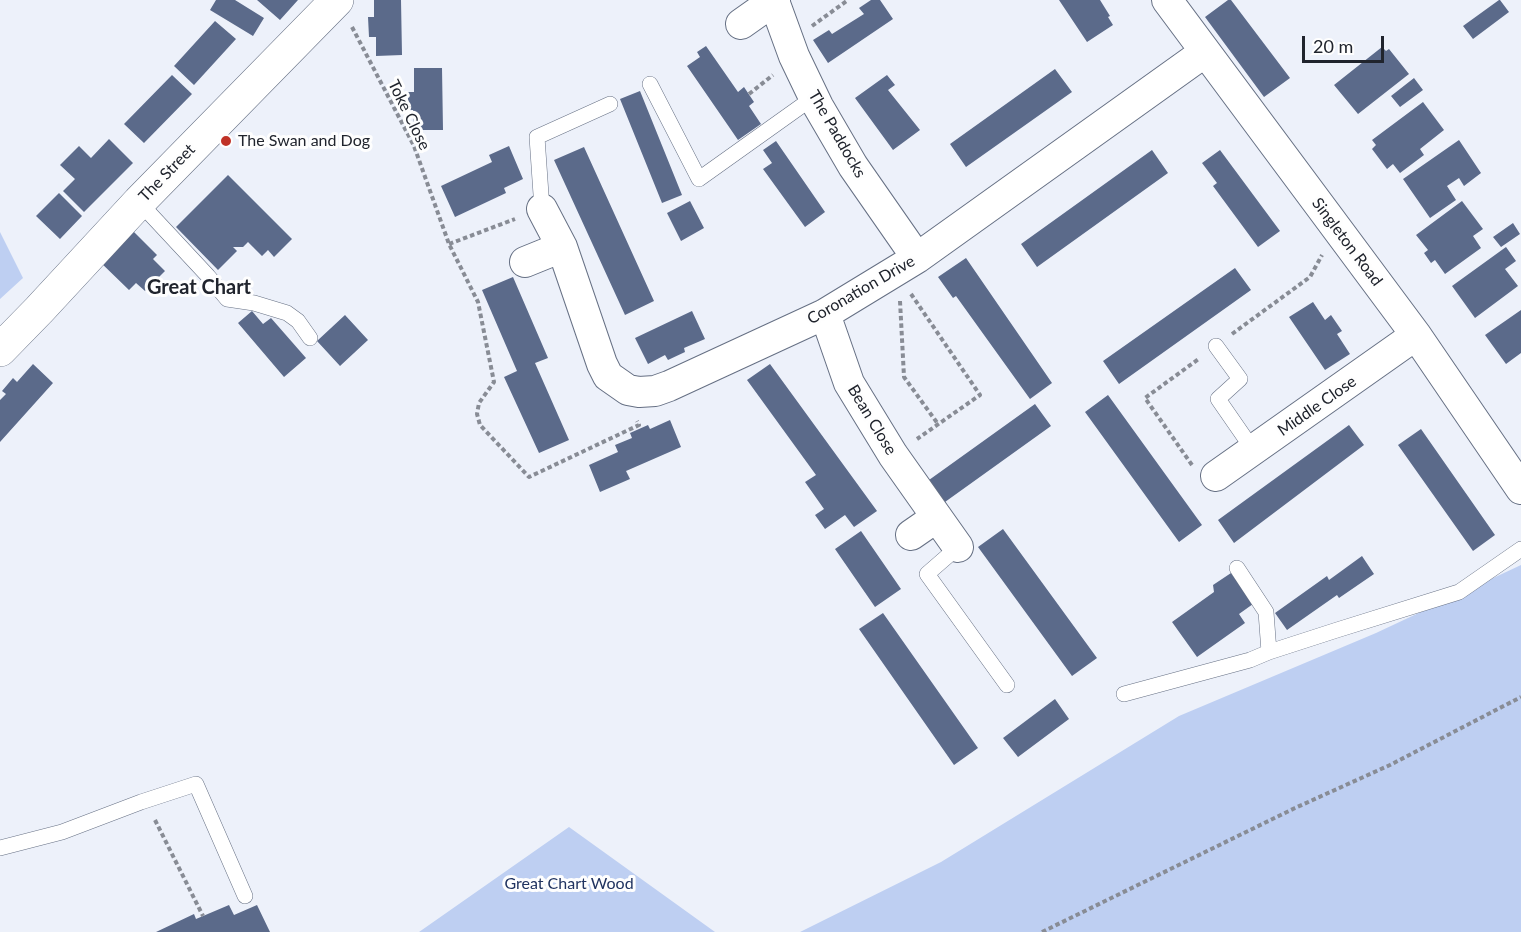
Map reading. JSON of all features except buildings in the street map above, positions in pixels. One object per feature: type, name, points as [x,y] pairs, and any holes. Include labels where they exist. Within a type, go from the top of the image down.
[{"type":"street","name":"The Paddocks","points":[[741,24],[774,0],[789,43],[814,97],[853,166],[908,274]]},
{"type":"street","name":"Singleton Road","points":[[1167,0],[1416,335],[1521,489]]},
{"type":"street","name":"The Street","points":[[0,350],[138,202],[343,10]]},
{"type":"street","name":"Coronation Drive","points":[[616,382],[628,390],[639,392],[655,391],[669,386],[908,274],[1205,52]]},
{"type":"street","points":[[542,209],[561,247],[602,364],[608,376],[616,382]]},
{"type":"street","points":[[525,262],[561,247]]},
{"type":"street","name":"Bean Close","points":[[825,314],[849,382],[893,455],[958,547]]},
{"type":"street","name":"Middle Close","points":[[1216,476],[1416,335]]},
{"type":"street","points":[[911,535],[937,517]]},
{"type":"lane","points":[[650,84],[699,178],[814,97]]},
{"type":"lane","points":[[542,209],[537,137],[610,104]]},
{"type":"lane","points":[[138,202],[227,299],[254,303],[287,313],[298,321],[310,338]]},
{"type":"lane","points":[[1216,346],[1240,379],[1218,399],[1254,450]]},
{"type":"lane","points":[[958,547],[927,574],[1007,685]]},
{"type":"lane","points":[[1124,694],[1250,660],[1459,592],[1521,549]]},
{"type":"lane","points":[[1237,568],[1266,612],[1269,652]]},
{"type":"lane","points":[[0,849],[62,832],[196,784],[245,896]]},
{"type":"path","points":[[789,43],[848,0]]},
{"type":"path","name":"Toke Close","points":[[343,10],[414,146],[449,244],[478,302],[494,382],[479,403],[477,414],[480,425],[529,477],[639,425],[616,382]]},
{"type":"path","points":[[449,244],[542,209]]},
{"type":"path","points":[[893,455],[980,395],[908,274]]},
{"type":"path","points":[[908,274],[900,301],[904,377],[938,424]]},
{"type":"path","points":[[1042,932],[1295,808],[1390,765],[1521,697]]},
{"type":"path","points":[[146,801],[203,916]]},
{"type":"green space","points":[[0,232],[23,278],[0,299]]},
{"type":"green space","points":[[1521,565],[1521,932],[800,932],[941,862],[1179,716],[1376,633]]},
{"type":"green space","name":"Great Chart Wood","points":[[569,827],[715,932],[419,932]]},
{"type":"place","name":"The Swan and Dog","points":[[226,141]]},
{"type":"district","name":"Great Chart","points":[[199,288]]}]
